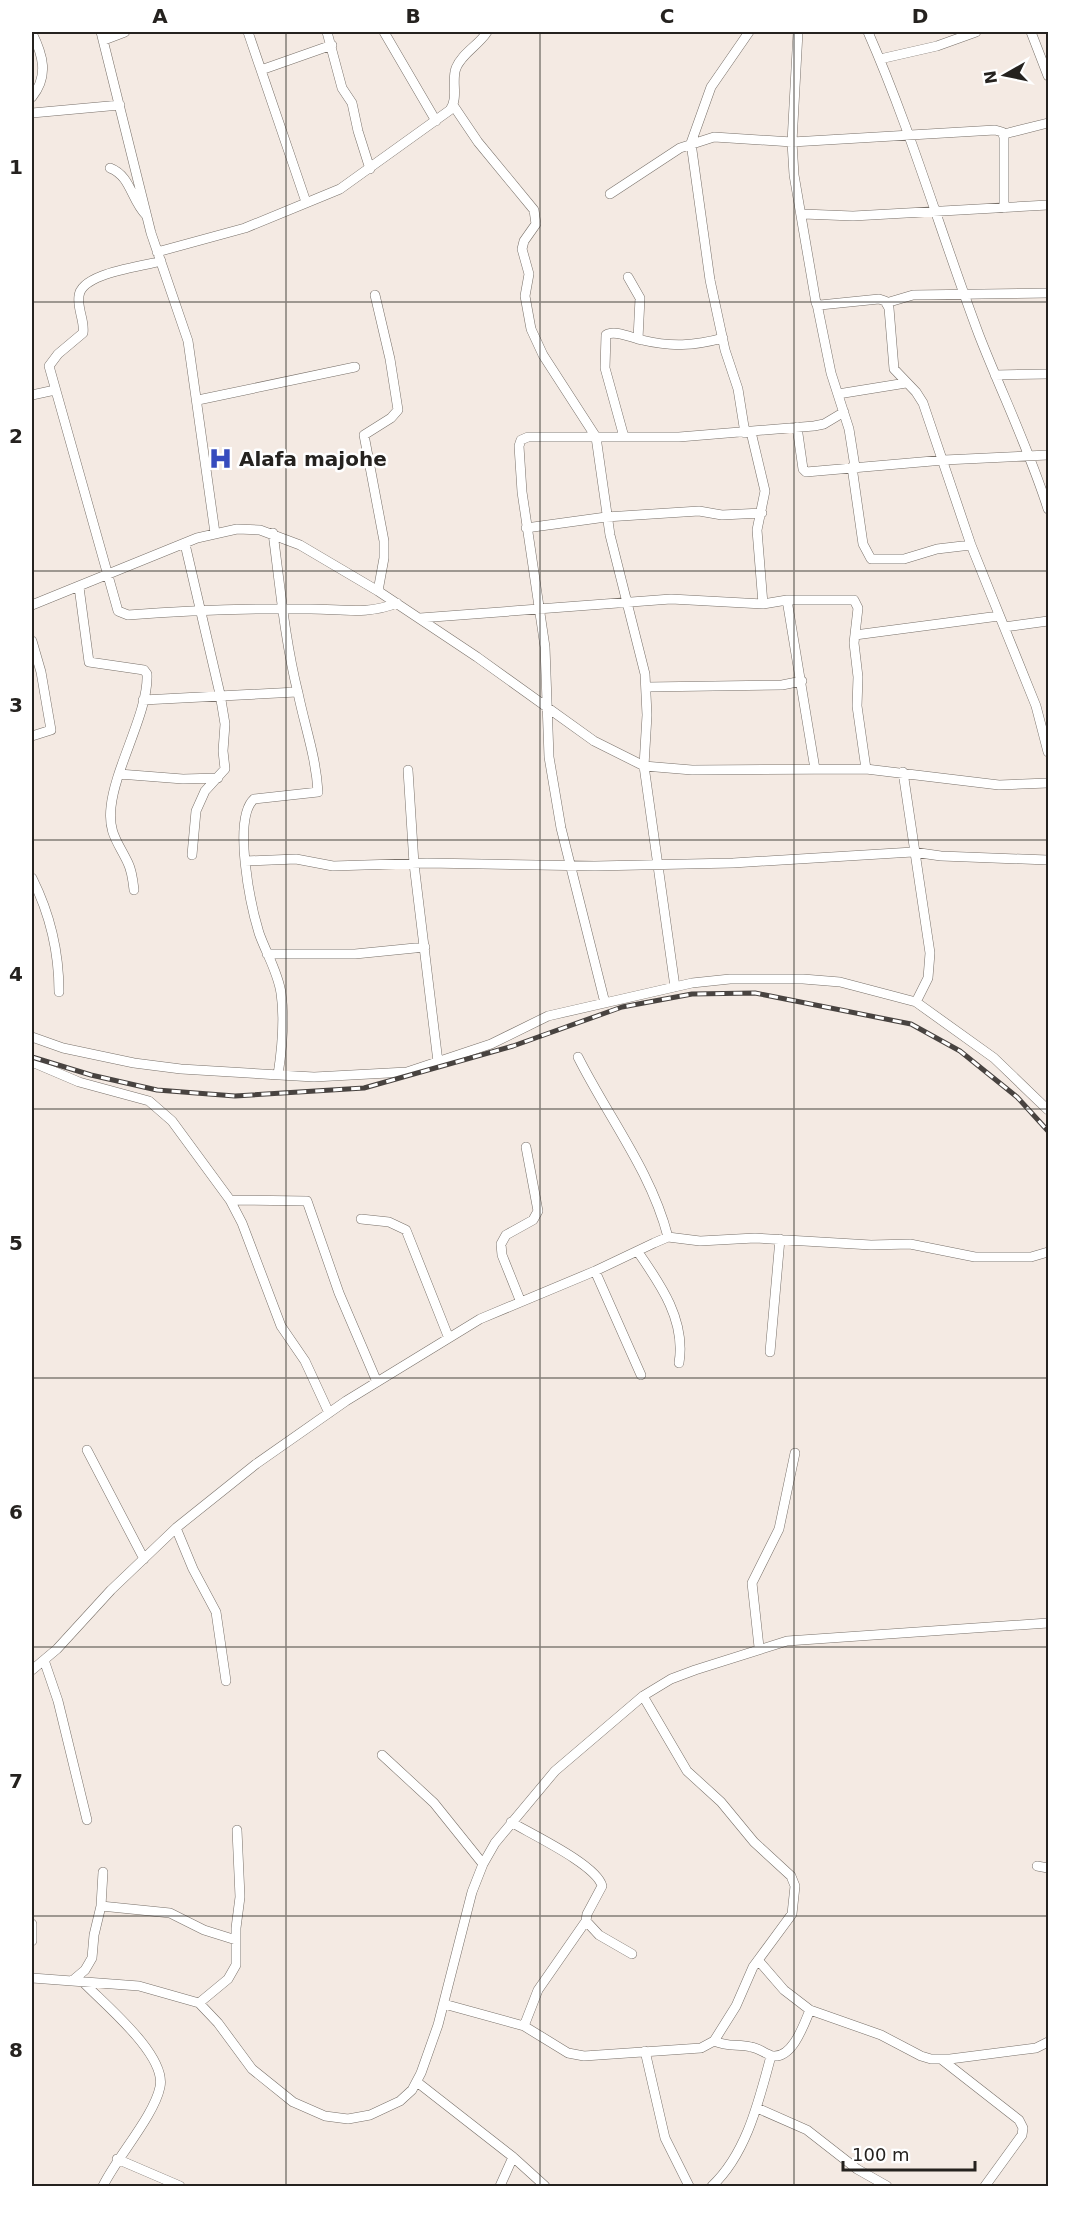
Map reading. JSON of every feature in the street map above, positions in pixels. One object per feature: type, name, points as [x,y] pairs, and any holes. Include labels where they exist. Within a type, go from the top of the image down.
[{"type":"street","points":[[125,32],[102,36],[147,217],[188,341],[215,533]]},
{"type":"street","points":[[248,32],[306,202]]},
{"type":"street","points":[[327,32],[342,88],[352,103],[370,169]]},
{"type":"street","points":[[384,32],[436,121]]},
{"type":"street","points":[[487,32],[458,64],[454,78],[453,105],[478,141],[534,210],[536,224],[524,241],[522,249],[529,274],[525,296],[531,329],[543,355],[596,437],[606,517],[641,654],[647,687],[644,766],[675,987]]},
{"type":"street","points":[[749,32],[711,87],[691,142],[710,280],[723,338],[765,491],[756,540],[763,604]]},
{"type":"street","points":[[798,32],[792,142],[794,176],[817,304],[844,412],[854,467],[861,536],[866,554],[871,559],[904,559],[937,549],[971,545]]},
{"type":"street","points":[[868,32],[909,136],[995,375],[1032,458],[1048,509]]},
{"type":"street","points":[[880,59],[937,46],[976,32]]},
{"type":"street","points":[[1031,32],[1048,76]]},
{"type":"street","points":[[32,33],[44,63],[37,90],[32,97]]},
{"type":"street","points":[[261,70],[332,45]]},
{"type":"street","points":[[32,113],[120,105]]},
{"type":"street","points":[[397,603],[371,611],[199,610],[121,614],[118,611],[110,575],[87,508],[49,372],[50,363],[84,331],[79,303],[81,287],[101,276],[245,228],[340,189],[436,121],[453,105]]},
{"type":"street","points":[[610,194],[691,142],[724,136],[751,141],[792,142],[995,129],[1002,132],[1015,132],[1048,123]]},
{"type":"street","points":[[1002,132],[1004,208]]},
{"type":"street","points":[[110,168],[124,176],[134,201],[147,217]]},
{"type":"street","points":[[802,214],[853,216],[1048,205]]},
{"type":"street","points":[[628,277],[640,298],[638,339]]},
{"type":"street","points":[[886,303],[913,295],[964,292],[1048,293]]},
{"type":"street","points":[[375,295],[390,359],[398,410],[391,418],[364,435],[384,541],[384,558],[378,591]]},
{"type":"street","points":[[817,304],[879,299],[886,303],[892,325],[894,369],[920,397],[945,460],[971,545],[1036,706],[1048,752]]},
{"type":"street","points":[[624,437],[608,388],[605,368],[605,339],[609,332],[686,346],[723,338]]},
{"type":"street","points":[[198,400],[355,367]]},
{"type":"street","points":[[995,375],[1048,374]]},
{"type":"street","points":[[838,394],[906,383]]},
{"type":"street","points":[[32,395],[55,390]]},
{"type":"street","points":[[604,1003],[571,866],[549,757],[545,647],[519,468],[521,440],[528,437],[624,437],[748,432],[824,424],[844,412]]},
{"type":"street","points":[[797,427],[805,471],[945,460],[1032,458],[1048,455]]},
{"type":"street","points":[[526,528],[606,517],[699,511],[722,515],[762,513]]},
{"type":"street","points":[[32,605],[215,533],[237,529],[273,533],[300,545],[378,591],[594,741],[644,766],[692,770],[866,769],[903,771],[999,785],[1048,783]]},
{"type":"street","points":[[273,533],[297,692],[313,750],[318,792],[254,799],[250,803],[245,822],[245,861],[255,920],[281,994],[282,1041],[278,1076]]},
{"type":"street","points":[[185,544],[225,724],[223,751],[225,765],[218,778],[205,791],[196,811],[192,855]]},
{"type":"street","points":[[80,587],[89,662],[144,670],[147,681],[119,774],[110,820],[115,843],[129,864],[134,890]]},
{"type":"street","points":[[420,618],[671,599],[763,604],[788,600],[854,600],[858,608],[855,634],[859,734],[866,769]]},
{"type":"street","points":[[788,600],[815,769]]},
{"type":"street","points":[[855,634],[999,616]]},
{"type":"street","points":[[1004,627],[1048,621]]},
{"type":"street","points":[[32,641],[51,729],[32,736]]},
{"type":"street","points":[[647,687],[783,685],[802,681]]},
{"type":"street","points":[[143,700],[220,694],[297,692]]},
{"type":"street","points":[[408,770],[414,864],[438,1062]]},
{"type":"street","points":[[903,771],[913,852],[927,923],[930,967],[928,978],[916,1002]]},
{"type":"street","points":[[119,774],[183,779],[218,778]]},
{"type":"street","points":[[245,861],[296,859],[333,866],[414,864],[571,866],[733,863],[913,852],[941,856],[1048,860]]},
{"type":"street","points":[[32,878],[51,924],[56,949],[59,992]]},
{"type":"street","points":[[267,954],[355,954],[425,947]]},
{"type":"street","points":[[32,1037],[63,1048],[134,1063],[278,1076],[314,1077],[407,1072],[491,1044],[538,1019],[604,1003],[675,987],[730,979],[803,979],[840,982],[916,1002],[994,1058],[1048,1110]]},
{"type":"street","points":[[578,1057],[599,1100],[655,1193],[668,1237]]},
{"type":"street","points":[[32,1062],[79,1082],[154,1105],[172,1121],[230,1200],[242,1223],[281,1326],[305,1360],[329,1413]]},
{"type":"street","points":[[520,1300],[502,1255],[501,1244],[506,1235],[533,1220],[538,1211],[526,1147]]},
{"type":"street","points":[[230,1200],[307,1201],[339,1293],[377,1382]]},
{"type":"street","points":[[361,1219],[388,1222],[406,1230],[448,1336]]},
{"type":"street","points":[[32,1670],[176,1528],[256,1464],[329,1413],[448,1336],[520,1300],[595,1271],[668,1237],[700,1241],[780,1239],[871,1245],[910,1244],[975,1257],[1032,1257],[1048,1252]]},
{"type":"street","points":[[770,1352],[780,1239]]},
{"type":"street","points":[[638,1251],[669,1300],[680,1334],[679,1363]]},
{"type":"street","points":[[595,1271],[641,1375]]},
{"type":"street","points":[[87,1450],[144,1558]]},
{"type":"street","points":[[759,1647],[752,1583],[779,1529],[795,1453]]},
{"type":"street","points":[[176,1528],[193,1569],[216,1612],[226,1681]]},
{"type":"street","points":[[32,1980],[139,1986],[199,2003],[218,2023],[241,2057],[262,2079],[293,2102],[314,2112],[348,2119],[370,2115],[400,2101],[417,2082],[444,2004],[472,1892],[483,1864],[511,1822],[555,1772],[643,1696],[681,1675],[759,1647],[787,1641],[1048,1623]]},
{"type":"street","points":[[44,1660],[58,1701],[87,1820]]},
{"type":"street","points":[[444,2004],[524,2026],[576,2055],[701,2048],[714,2041],[730,2016],[758,1960],[792,1914],[796,1894],[791,1876],[754,1842],[721,1802],[687,1771],[643,1696]]},
{"type":"street","points":[[382,1755],[434,1803],[483,1864]]},
{"type":"street","points":[[511,1822],[558,1849],[599,1878],[602,1886],[587,1914],[586,1921],[538,1990],[524,2026]]},
{"type":"street","points":[[199,2003],[233,1972],[237,1957],[240,1886],[237,1830]]},
{"type":"street","points":[[1037,1866],[1048,1868]]},
{"type":"street","points":[[72,1981],[85,1970],[92,1958],[94,1935],[101,1906],[103,1872]]},
{"type":"street","points":[[101,1906],[170,1913],[204,1930],[236,1940]]},
{"type":"street","points":[[586,1921],[599,1935],[632,1954]]},
{"type":"street","points":[[32,1924],[32,1941]]},
{"type":"street","points":[[758,1960],[784,1990],[810,2010],[881,2035],[921,2056],[941,2059],[1036,2048],[1048,2043]]},
{"type":"street","points":[[83,1982],[129,2028],[157,2066],[160,2075],[161,2086],[151,2108],[117,2158],[102,2187]]},
{"type":"street","points":[[714,2041],[726,2045],[755,2047],[771,2056],[787,2050],[795,2041],[810,2010]]},
{"type":"street","points":[[645,2051],[665,2138],[689,2187]]},
{"type":"street","points":[[711,2187],[738,2150],[756,2108],[771,2056]]},
{"type":"street","points":[[941,2059],[1019,2120],[1023,2128],[1022,2136],[985,2187]]},
{"type":"street","points":[[417,2082],[513,2157],[545,2187]]},
{"type":"street","points":[[756,2108],[807,2130],[857,2169],[887,2187]]},
{"type":"street","points":[[500,2187],[513,2157]]},
{"type":"street","points":[[117,2158],[180,2187]]},
{"type":"railway","points":[[32,1057],[91,1075],[157,1090],[235,1096],[364,1088],[513,1046],[622,1007],[692,994],[755,993],[911,1024],[960,1051],[1017,1097],[1048,1131]]},
{"type":"place","name":"Alafa majohe","points":[[221,459]]}]
